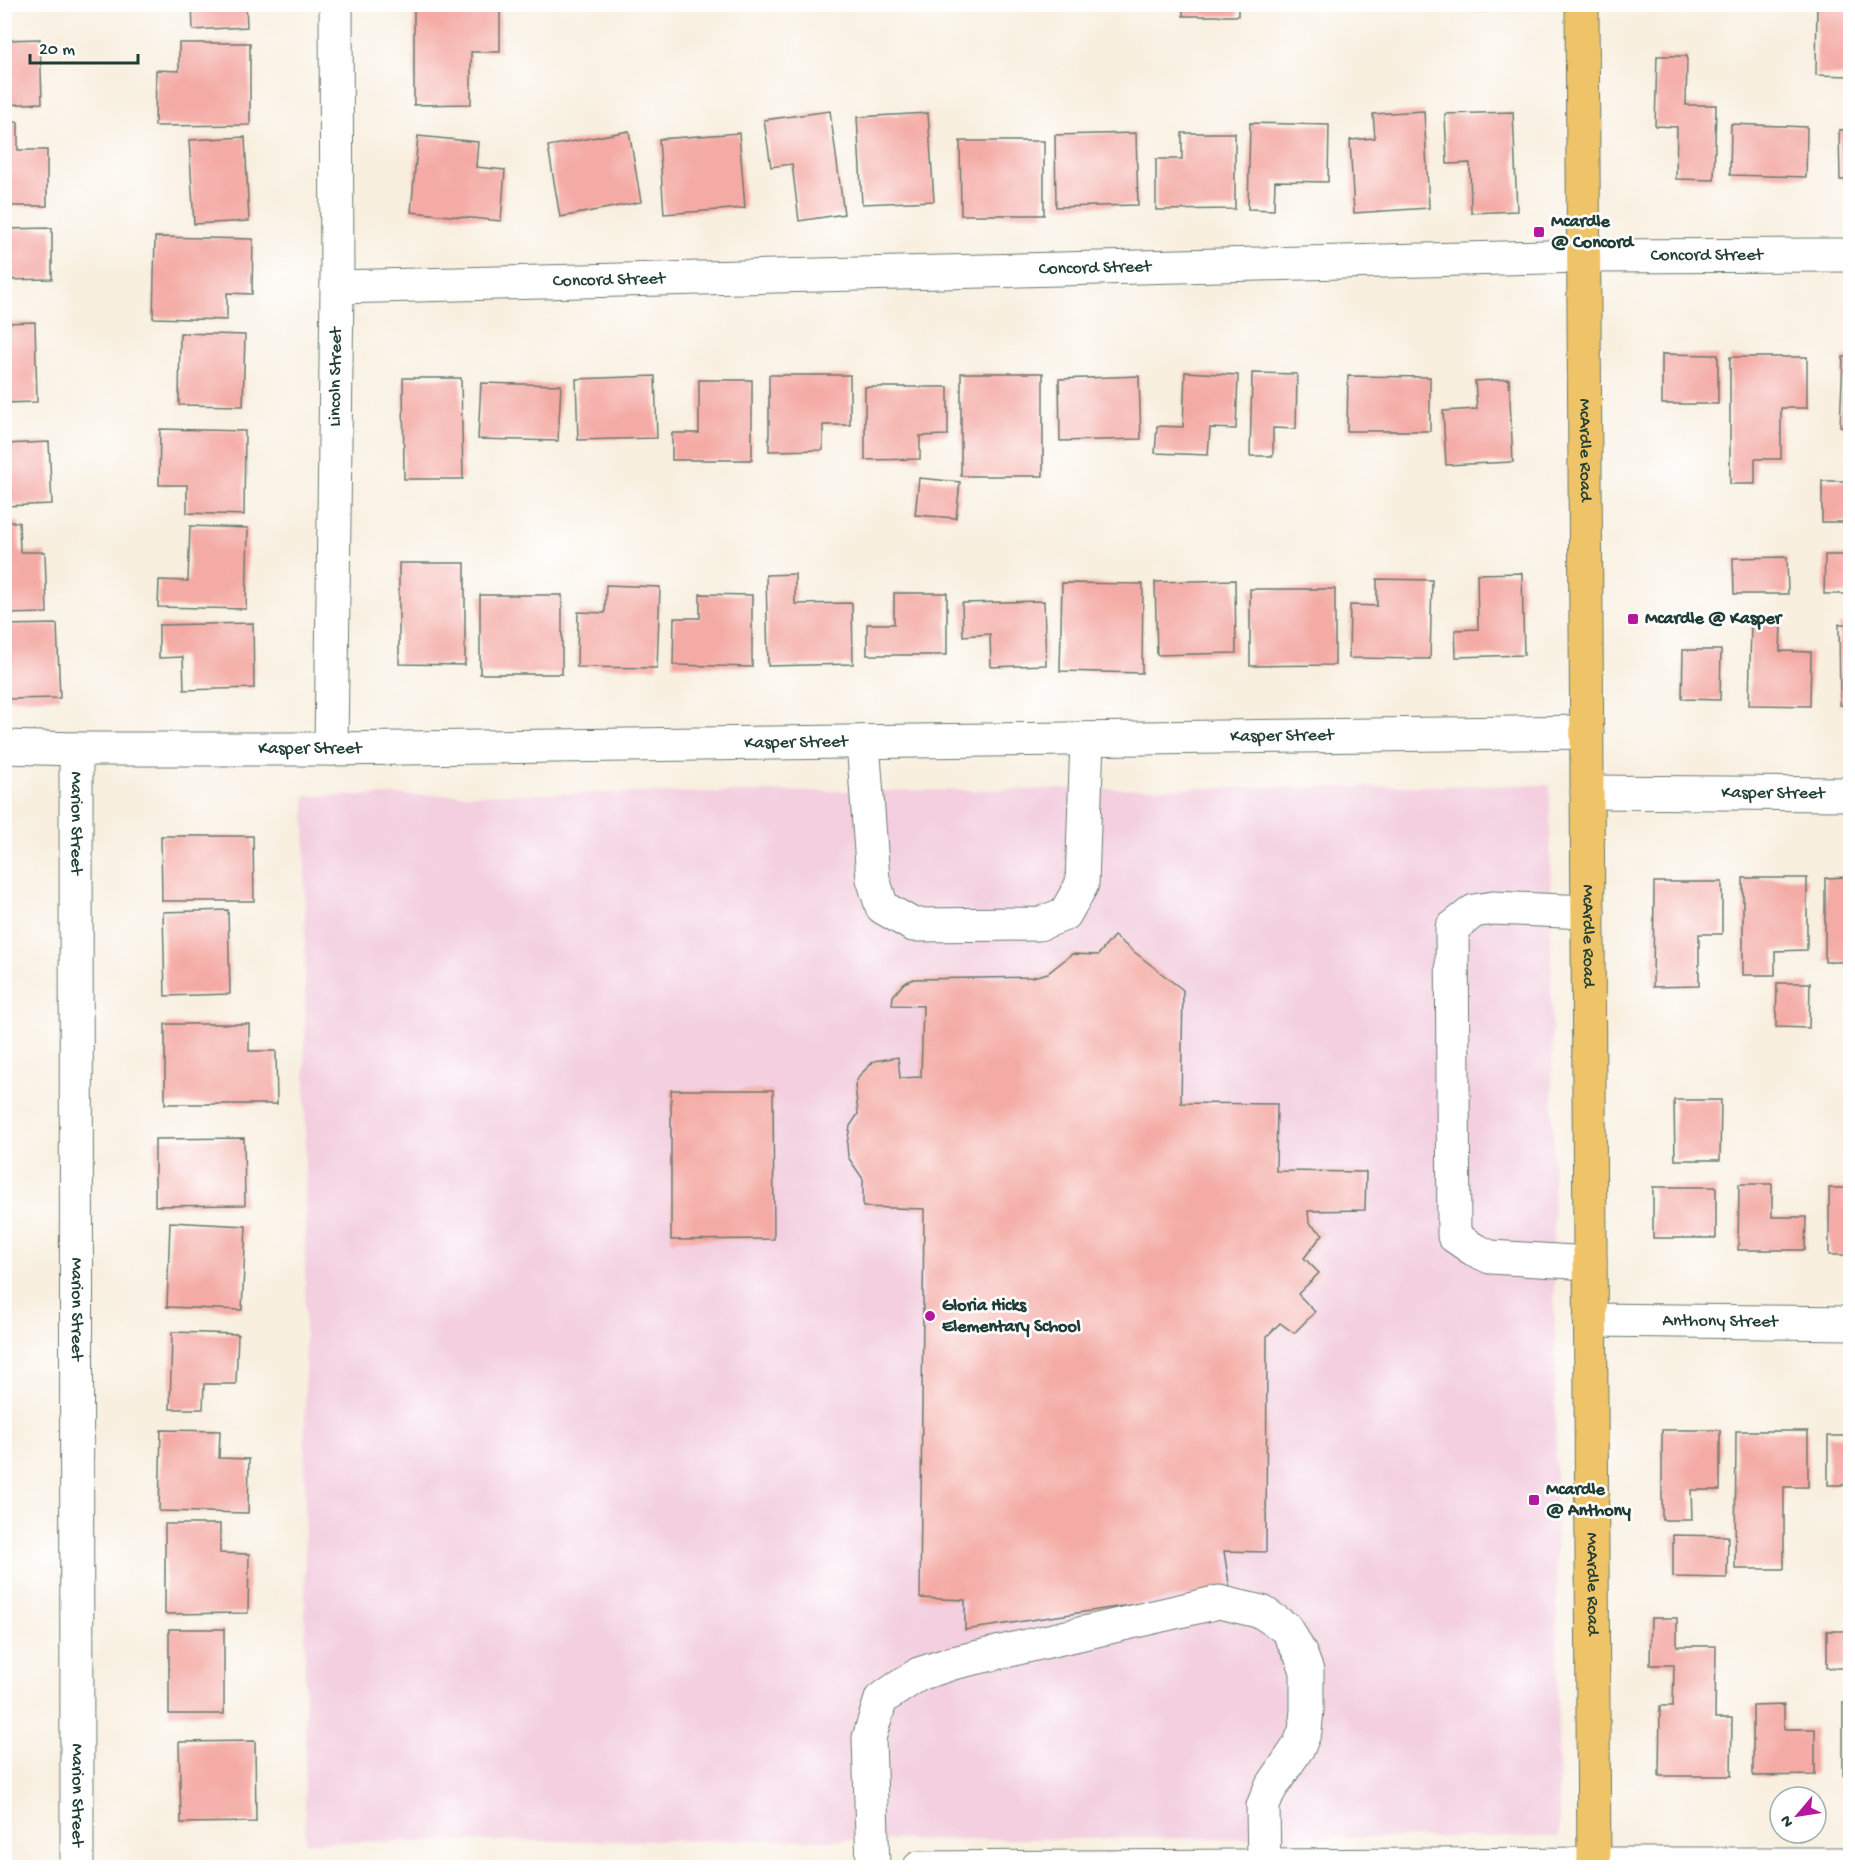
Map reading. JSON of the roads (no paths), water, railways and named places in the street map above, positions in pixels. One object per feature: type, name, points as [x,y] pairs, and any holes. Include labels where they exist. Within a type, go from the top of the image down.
[{"type":"main road","name":"McArdle Road","points":[[1582,4],[1594,1866]]},
{"type":"street","name":"Lincoln Street","points":[[331,749],[337,287],[336,4]]},
{"type":"street","name":"Concord Street","points":[[337,287],[1584,256],[1851,255]]},
{"type":"street","name":"Kasper Street","points":[[4,747],[331,749],[1587,732]]},
{"type":"street","points":[[863,742],[873,879],[882,907],[913,925],[1039,924],[1065,914],[1082,884],[1087,739]]},
{"type":"street","name":"Marion Street","points":[[76,749],[77,1868]]},
{"type":"street","name":"Kasper Street","points":[[1587,792],[1851,794]]},
{"type":"street","points":[[1588,912],[1474,910],[1452,928],[1454,1236],[1490,1257],[1590,1263]]},
{"type":"street","name":"Anthony Street","points":[[1590,1320],[1851,1323]]},
{"type":"street","points":[[873,1868],[869,1738],[880,1699],[919,1674],[953,1663],[1219,1602],[1262,1612],[1287,1629],[1307,1671],[1305,1731],[1299,1746],[1270,1789],[1263,1806],[1264,1865]]},
{"type":"street","points":[[919,1868],[1851,1864]]},
{"type":"place","name":"Mcardle @ Concord","points":[[1539,232]]},
{"type":"place","name":"Mcardle @ Kasper","points":[[1633,619]]},
{"type":"place","name":"Gloria Hicks Elementary School","points":[[930,1316]]},
{"type":"place","name":"Mcardle @ Anthony","points":[[1534,1500]]}]
